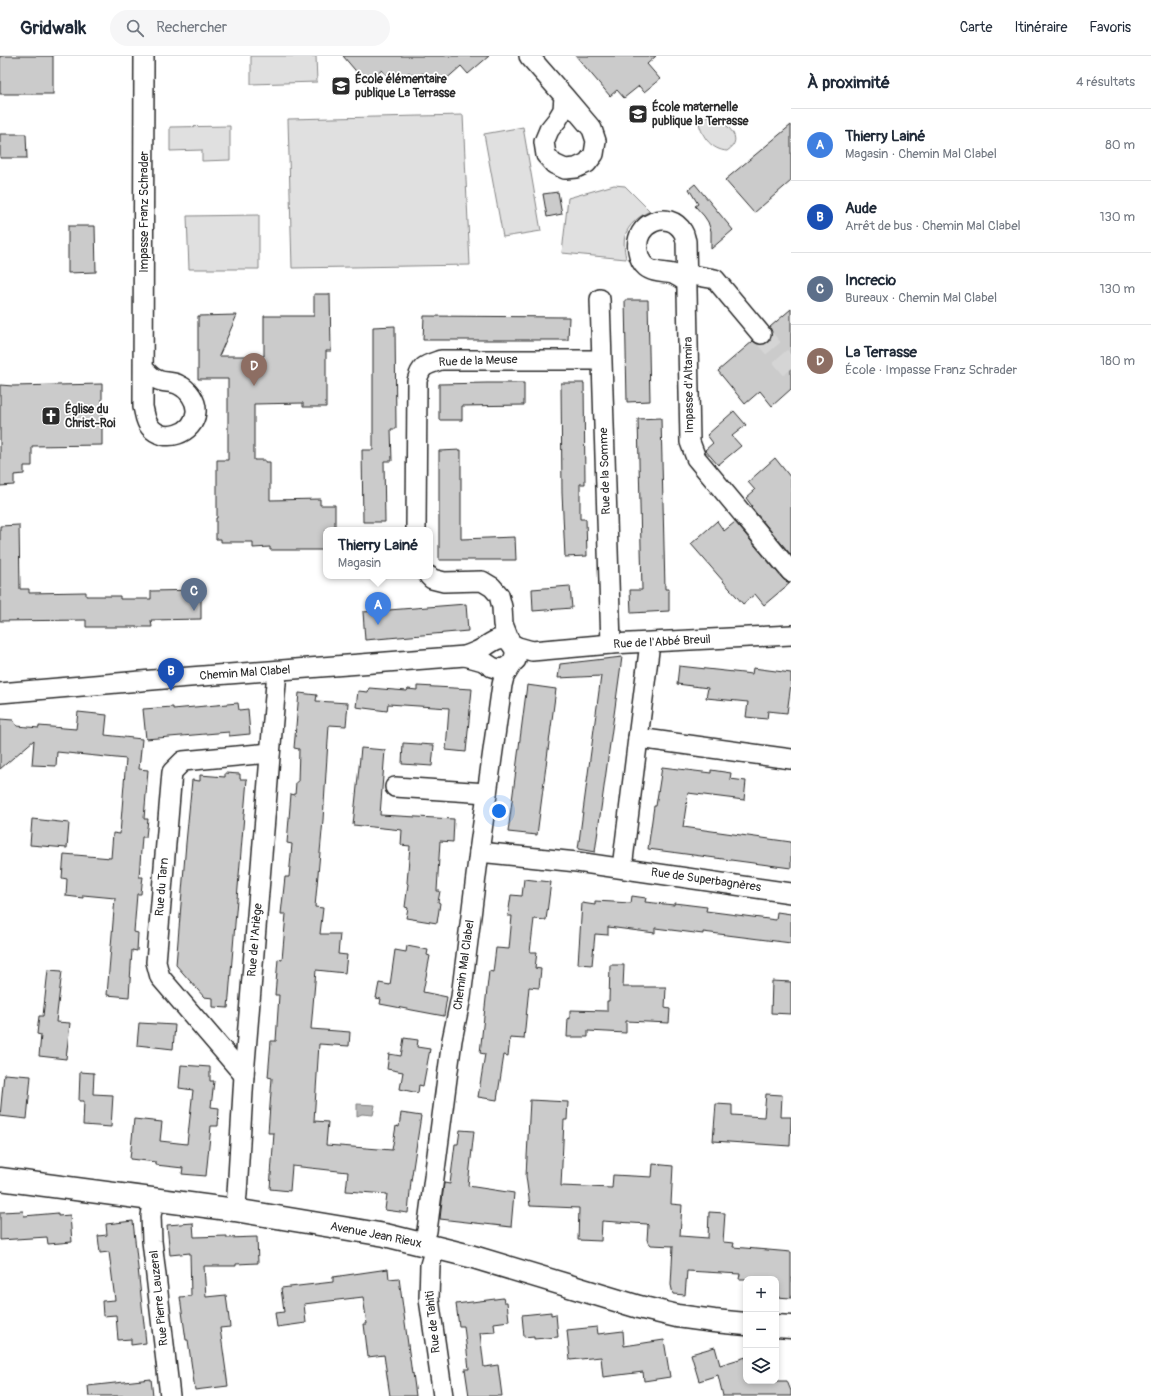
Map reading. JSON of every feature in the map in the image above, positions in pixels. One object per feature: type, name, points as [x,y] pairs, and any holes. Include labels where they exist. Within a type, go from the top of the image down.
[{"type":"main road","name":"Avenue Jean Rieux","points":[[0,1179],[234,1210],[385,1235],[470,1256],[639,1307],[677,1316],[743,1324]]},
{"type":"main road","points":[[779,1326],[791,1328]]},
{"type":"street","name":"Impasse Franz Schrader","points":[[144,56],[144,368]]},
{"type":"street","points":[[529,56],[564,96]]},
{"type":"street","name":"Impasse d'Altamira","points":[[761,334],[715,279],[686,278],[690,442],[696,458],[791,572]]},
{"type":"street","name":"Rue de la Somme","points":[[600,299],[611,644]]},
{"type":"street","name":"Rue de la Meuse","points":[[416,527],[418,381],[420,371],[427,364],[441,360],[601,360]]},
{"type":"street","points":[[433,578],[444,582],[482,581],[492,587],[499,595],[502,607],[503,624],[507,636],[515,650],[515,656],[512,663],[505,668],[498,669],[491,666]]},
{"type":"street","points":[[502,685],[486,658],[485,651],[503,624]]},
{"type":"street","name":"Rue de l'Abbé Breuil","points":[[511,643],[518,647],[532,651],[611,644],[791,635]]},
{"type":"street","points":[[490,643],[498,639],[511,643]]},
{"type":"street","name":"Chemin Mal Clabel","points":[[465,656],[490,643]]},
{"type":"street","points":[[622,868],[650,643]]},
{"type":"street","name":"Rue de l'Abbé Breuil","points":[[512,663],[532,651]]},
{"type":"street","name":"Chemin Mal Clabel","points":[[0,693],[465,656],[483,661],[491,666]]},
{"type":"street","name":"Chemin Mal Clabel","points":[[429,1246],[427,1231],[452,1040],[461,997],[502,685],[504,677],[512,663]]},
{"type":"street","name":"Rue de l'Ariège","points":[[234,1210],[237,1194],[244,1075],[277,671]]},
{"type":"street","points":[[638,738],[791,759]]},
{"type":"street","name":"Rue du Tarn","points":[[244,1075],[160,977],[156,962],[158,931],[172,772],[183,761],[270,753]]},
{"type":"street","points":[[395,787],[487,793]]},
{"type":"street","name":"Rue de Superbagnères","points":[[479,852],[577,862],[791,893]]},
{"type":"street","name":"Rue Pierre Lauzeral","points":[[154,1199],[151,1216],[152,1241],[170,1396]]},
{"type":"street","name":"Rue de Tahiti","points":[[429,1246],[429,1298],[442,1396]]},
{"type":"shaded area","points":[[251,56],[316,56],[317,82],[251,84]]},
{"type":"shaded area","points":[[463,115],[470,265],[292,268],[288,119]]},
{"type":"shaded area","points":[[710,116],[716,118],[727,126],[734,136],[735,141],[733,146],[727,151],[717,148],[708,142],[700,128],[699,123],[702,118]]},
{"type":"shaded area","points":[[230,126],[230,160],[202,161],[202,150],[170,151],[170,127]]},
{"type":"shaded area","points":[[523,127],[541,231],[503,237],[484,134]]},
{"type":"shaded area","points":[[614,185],[625,186],[650,211],[634,221],[626,232],[624,248],[626,259],[562,253],[568,198]]},
{"type":"shaded area","points":[[259,215],[259,269],[189,269],[187,216]]},
{"type":"shaded area","points":[[357,1104],[375,1105],[373,1115],[362,1114],[357,1116]]},
{"type":"building","points":[[0,56],[53,56],[53,94],[0,94]]},
{"type":"building","points":[[343,56],[489,56],[468,74],[461,66],[443,82],[436,74],[429,80],[423,73],[415,79],[409,72],[402,79],[395,71],[388,77],[382,70],[366,83]]},
{"type":"building","points":[[576,56],[656,56],[647,64],[660,79],[644,92],[639,86],[624,98],[617,90],[610,96]]},
{"type":"building","points":[[791,125],[791,181],[754,213],[725,180]]},
{"type":"building","points":[[0,134],[26,134],[27,158],[0,158]]},
{"type":"building","points":[[695,184],[733,230],[711,249],[711,231],[708,222],[695,206],[698,204],[689,189]]},
{"type":"building","points":[[558,192],[562,214],[547,217],[543,194]]},
{"type":"building","points":[[68,226],[95,226],[96,272],[68,273]]},
{"type":"building","points":[[314,294],[330,294],[331,351],[326,351],[326,407],[303,407],[303,403],[254,404],[254,460],[265,460],[265,462],[270,462],[270,500],[320,499],[320,505],[335,505],[335,527],[323,527],[323,550],[270,550],[270,547],[253,548],[253,542],[221,542],[221,539],[216,539],[217,460],[228,460],[228,379],[198,379],[198,316],[237,315],[219,356],[264,356],[264,316],[314,316]]},
{"type":"building","points":[[625,300],[648,300],[650,401],[627,402]]},
{"type":"building","points":[[791,309],[791,389],[772,406],[760,391],[745,404],[718,371],[753,341],[762,345],[768,342],[772,332],[770,327]]},
{"type":"building","points":[[424,316],[569,317],[568,340],[423,340]]},
{"type":"building","points":[[395,326],[396,429],[391,429],[392,461],[384,461],[385,522],[363,522],[362,450],[373,450],[373,327]]},
{"type":"building","points":[[524,383],[524,405],[462,406],[462,420],[439,420],[439,384]]},
{"type":"building","points":[[561,383],[584,383],[585,484],[580,484],[580,519],[586,519],[587,556],[565,557],[562,493]]},
{"type":"building","name":"Église du Christ-Roi","points":[[102,384],[102,445],[32,446],[32,466],[24,466],[24,474],[14,475],[14,485],[0,486],[0,385]]},
{"type":"building","points":[[734,411],[746,425],[732,436],[741,446],[718,465],[705,450],[713,443],[707,435]]},
{"type":"building","points":[[661,418],[665,589],[669,589],[669,611],[631,613],[630,590],[642,590],[638,419]]},
{"type":"building","points":[[461,450],[461,539],[515,537],[516,560],[439,560],[439,451]]},
{"type":"building","points":[[775,458],[791,478],[791,555],[751,507],[752,506],[746,498],[755,490],[748,482]]},
{"type":"building","points":[[717,521],[724,531],[735,522],[783,579],[790,583],[764,605],[755,594],[743,604],[691,544]]},
{"type":"building","points":[[19,525],[20,589],[29,589],[29,593],[86,592],[86,596],[120,596],[120,599],[151,599],[151,591],[201,590],[201,619],[151,620],[152,627],[86,627],[86,620],[0,621],[0,526]]},
{"type":"building","points":[[570,586],[572,608],[533,611],[532,589]]},
{"type":"building","points":[[466,604],[468,631],[365,640],[363,612]]},
{"type":"building","points":[[622,657],[595,852],[578,849],[601,676],[558,678],[560,664]]},
{"type":"building","points":[[679,666],[752,674],[753,668],[791,673],[787,713],[768,711],[767,719],[746,717],[748,702],[706,698],[708,688],[677,684]]},
{"type":"building","points":[[527,685],[556,689],[537,835],[508,832]]},
{"type":"building","points":[[417,686],[472,689],[466,752],[446,750],[449,708],[388,704],[387,711],[356,707],[358,691],[368,692],[369,688],[407,691],[408,689],[417,690]]},
{"type":"building","points":[[299,693],[317,695],[316,701],[348,703],[346,726],[329,725],[323,820],[315,907],[323,908],[320,934],[340,934],[338,954],[347,955],[345,973],[316,970],[311,1029],[350,1032],[349,1046],[319,1044],[314,1121],[328,1122],[326,1145],[392,1150],[396,1126],[399,1127],[401,1113],[421,1116],[411,1181],[408,1213],[385,1210],[387,1194],[346,1191],[348,1172],[292,1166],[290,1191],[270,1189],[274,1133],[268,1133],[272,1078],[268,1077],[271,1041],[276,1041],[279,995],[275,995],[278,959],[282,960],[286,914],[281,914],[285,877],[289,877],[292,844],[287,843],[291,794],[295,795],[296,782],[298,782],[299,749],[294,748]]},
{"type":"building","points":[[238,703],[239,710],[248,709],[250,734],[229,736],[229,732],[146,739],[143,709],[173,707],[173,709]]},
{"type":"building","points":[[78,712],[107,715],[105,735],[142,739],[139,769],[148,770],[144,819],[148,819],[146,837],[142,837],[139,877],[143,877],[141,894],[137,894],[134,932],[138,933],[137,951],[132,950],[129,997],[107,995],[115,898],[83,895],[83,898],[66,896],[67,879],[62,878],[64,854],[111,858],[113,833],[120,834],[126,759],[57,752],[56,766],[32,765],[34,740],[0,769],[0,719],[13,720],[17,726],[76,729]]},
{"type":"building","points":[[403,743],[434,745],[432,766],[402,764]]},
{"type":"building","points":[[361,748],[385,750],[380,815],[454,819],[453,842],[440,841],[437,891],[440,891],[438,902],[440,903],[437,923],[406,918],[408,908],[405,907],[410,846],[401,845],[402,830],[353,825]]},
{"type":"building","points":[[662,767],[711,773],[711,770],[731,773],[730,779],[746,781],[744,800],[688,793],[683,827],[791,842],[791,868],[648,849],[654,806],[656,806]]},
{"type":"building","points":[[225,773],[240,774],[240,779],[247,779],[228,1008],[213,1007],[213,998],[204,997],[176,965],[192,780],[200,781],[200,775],[225,777]]},
{"type":"building","points":[[32,819],[69,823],[67,848],[30,845]]},
{"type":"building","points":[[524,879],[551,882],[546,920],[534,919],[530,952],[537,952],[535,968],[541,969],[539,988],[529,987],[524,1039],[510,1038],[508,1056],[504,1055],[497,1100],[478,1097],[485,1054],[480,1053],[489,971],[493,972],[496,948],[509,949],[512,916],[508,916],[511,895],[522,896]]},
{"type":"building","points":[[632,896],[646,898],[645,902],[674,905],[674,903],[707,907],[706,911],[776,920],[777,912],[791,914],[791,943],[703,932],[703,934],[655,928],[655,933],[608,927],[608,935],[595,934],[592,965],[578,964],[582,903],[595,905],[595,901],[631,903]]},
{"type":"building","points":[[407,946],[428,950],[427,955],[430,956],[423,992],[447,997],[444,1016],[380,1004],[381,999],[376,998],[379,983],[390,985],[395,950],[406,952]]},
{"type":"building","points":[[610,965],[624,965],[623,987],[666,987],[665,1008],[670,1009],[669,1023],[626,1021],[626,1033],[588,1031],[588,1037],[567,1037],[570,1010],[607,1011],[607,1001],[609,1001]]},
{"type":"building","points":[[48,970],[62,971],[56,1022],[70,1023],[66,1059],[39,1056],[41,1035],[37,1034],[39,1016],[43,1016]]},
{"type":"building","points":[[772,981],[791,982],[791,1014],[771,1013]]},
{"type":"building","points":[[139,1023],[175,1025],[173,1049],[137,1045]]},
{"type":"building","points":[[404,1038],[418,1040],[417,1047],[430,1049],[423,1086],[419,1085],[418,1093],[400,1089],[403,1072],[387,1069],[389,1054],[401,1056]]},
{"type":"building","points":[[181,1065],[210,1067],[210,1081],[214,1081],[211,1107],[219,1108],[218,1126],[211,1126],[206,1176],[182,1174],[183,1168],[156,1165],[156,1162],[130,1159],[134,1119],[162,1122],[160,1141],[187,1144],[193,1090],[179,1088]]},
{"type":"building","points":[[80,1072],[94,1073],[93,1094],[113,1095],[111,1127],[83,1125],[84,1101],[79,1101]]},
{"type":"building","points":[[4,1074],[31,1076],[27,1119],[0,1116]]},
{"type":"building","points":[[766,1094],[782,1095],[781,1117],[791,1117],[790,1146],[713,1141],[716,1104],[732,1105],[732,1115],[764,1117]]},
{"type":"building","points":[[530,1100],[568,1102],[567,1120],[564,1120],[561,1186],[612,1188],[613,1175],[652,1177],[653,1164],[673,1166],[671,1204],[682,1205],[680,1236],[708,1238],[709,1212],[725,1213],[723,1242],[734,1243],[733,1247],[791,1252],[791,1298],[779,1297],[779,1276],[743,1276],[743,1279],[739,1279],[740,1274],[687,1271],[685,1295],[673,1294],[671,1285],[673,1246],[651,1245],[647,1240],[647,1224],[602,1221],[601,1241],[578,1240],[579,1208],[530,1206],[526,1176]]},
{"type":"building","points":[[460,1130],[474,1131],[468,1186],[514,1193],[511,1227],[440,1219],[444,1183],[450,1184],[455,1144],[458,1144]]},
{"type":"building","points":[[23,1211],[24,1216],[58,1213],[58,1216],[70,1215],[72,1242],[48,1244],[47,1237],[0,1240],[0,1212]]},
{"type":"building","points":[[133,1221],[146,1343],[131,1345],[131,1339],[118,1340],[116,1315],[103,1316],[102,1301],[115,1300],[109,1252],[100,1253],[98,1236],[107,1235],[106,1224]]},
{"type":"building","points":[[193,1223],[194,1237],[257,1237],[258,1263],[236,1264],[236,1266],[204,1266],[206,1297],[226,1295],[230,1327],[220,1328],[228,1386],[195,1390],[180,1297],[191,1296],[190,1253],[170,1255],[167,1225]]},
{"type":"building","points":[[388,1269],[389,1279],[399,1278],[416,1396],[390,1396],[384,1355],[368,1357],[364,1324],[367,1324],[363,1297],[304,1304],[306,1323],[277,1327],[275,1313],[284,1312],[281,1288],[333,1282],[333,1277]]},
{"type":"building","points":[[503,1298],[504,1302],[507,1302],[509,1321],[494,1323],[495,1332],[480,1333],[484,1367],[498,1365],[502,1396],[469,1396],[465,1369],[469,1369],[464,1326],[459,1326],[456,1304]]},
{"type":"building","points":[[551,1312],[551,1315],[556,1314],[558,1337],[534,1339],[534,1336],[524,1337],[522,1315]]},
{"type":"building","points":[[597,1327],[598,1334],[623,1331],[624,1346],[664,1340],[670,1377],[644,1381],[643,1372],[603,1377],[601,1357],[570,1360],[567,1330]]},
{"type":"building","points":[[715,1347],[720,1365],[743,1358],[743,1384],[779,1384],[779,1381],[787,1381],[791,1391],[791,1396],[723,1396],[718,1375],[699,1381],[691,1354]]},
{"type":"building","points":[[151,1379],[153,1396],[89,1396],[88,1386]]},
{"type":"tunnel","points":[[761,334],[791,369]]},
{"type":"place","name":"École élémentaire publique La Terrasse","points":[[341,86]]},
{"type":"place","name":"École maternelle publique la Terrasse","points":[[638,114]]},
{"type":"place","name":"La Terrasse","points":[[254,386]]},
{"type":"place","name":"Église du Christ-Roi","points":[[51,416]]},
{"type":"place","name":"Increcio","points":[[194,611]]},
{"type":"place","name":"Thierry Lainé","points":[[378,625]]},
{"type":"place","name":"Aude","points":[[171,691]]}]
